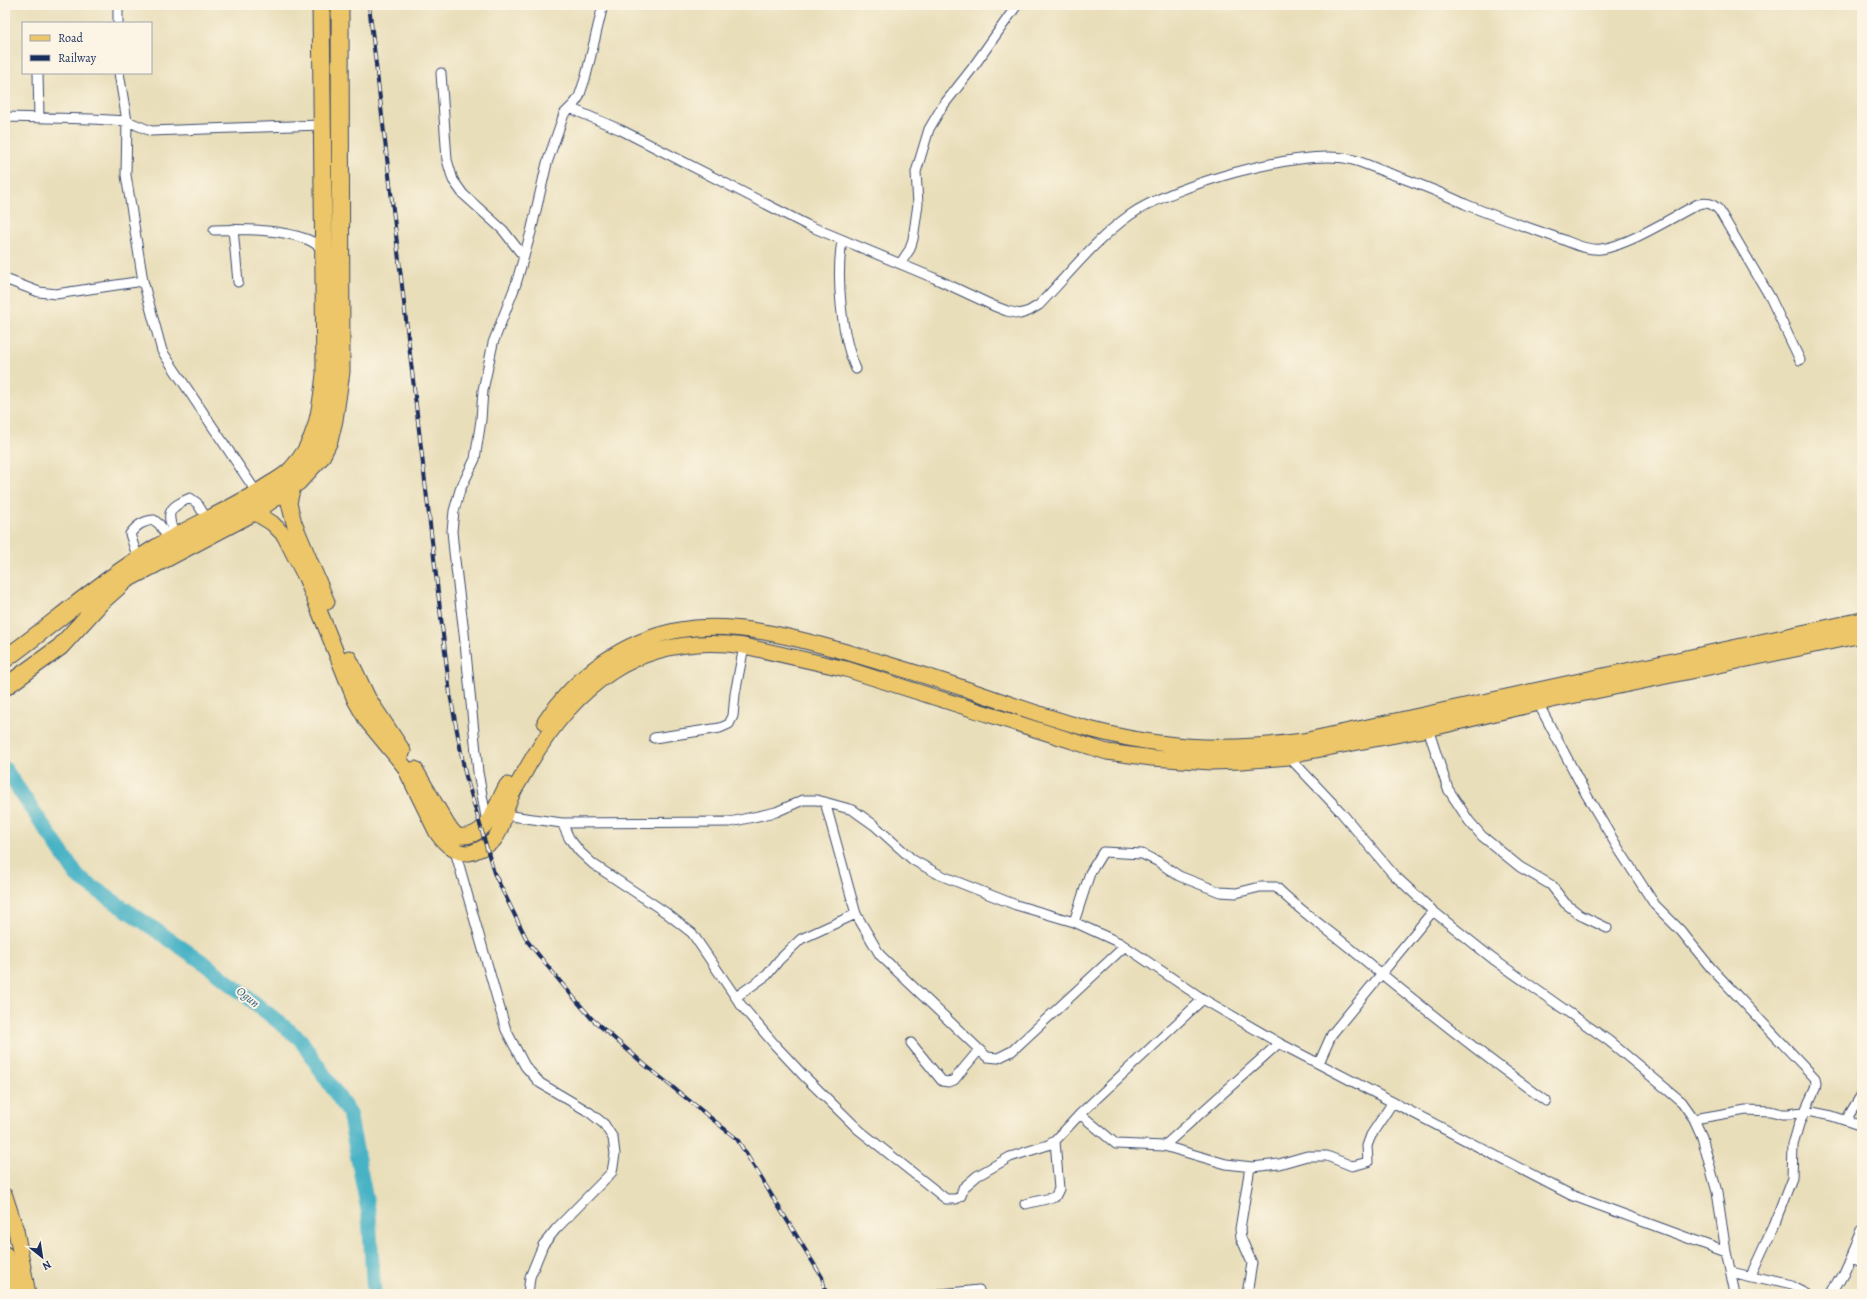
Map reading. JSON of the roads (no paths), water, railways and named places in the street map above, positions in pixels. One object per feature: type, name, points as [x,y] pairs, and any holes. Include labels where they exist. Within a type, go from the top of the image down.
[{"type":"highway","points":[[8,657],[138,559],[257,493],[292,470],[305,452],[317,428],[325,374],[322,248],[321,5]]},
{"type":"highway","points":[[5,687],[60,647],[100,602],[127,578],[254,512],[293,486],[321,457],[329,441],[340,390],[340,5]]},
{"type":"highway","points":[[323,318],[341,317]]},
{"type":"main road","points":[[293,486],[289,503],[294,522],[353,668],[368,698],[410,761],[452,832],[456,836],[466,837],[477,834],[487,824],[525,751],[560,701],[588,672],[614,655],[657,635],[680,630],[732,627],[809,642],[963,688],[1094,730],[1174,745],[1211,747],[1254,746],[1303,741],[1862,620]]},
{"type":"main road","points":[[254,512],[272,523],[284,535],[306,578],[355,700],[367,721],[404,766],[442,841],[455,851],[469,853],[487,846],[493,840],[498,832],[509,800],[533,757],[563,713],[610,672],[640,657],[681,645],[737,645],[846,669],[1107,752],[1152,758],[1211,762],[1289,757],[1428,729],[1538,703],[1862,635]]},
{"type":"main road","points":[[732,627],[737,645]]},
{"type":"main road","points":[[5,1196],[16,1230],[28,1294]]},
{"type":"main road","points":[[5,1254],[14,1294]]},
{"type":"street","points":[[118,5],[118,22]]},
{"type":"street","points":[[487,824],[478,772],[452,531],[454,511],[460,490],[475,459],[482,420],[483,390],[493,343],[508,307],[524,257],[547,163],[564,114],[579,97],[584,83],[603,5]]},
{"type":"street","points":[[900,264],[910,249],[913,239],[918,204],[916,172],[930,129],[942,107],[971,70],[1017,5]]},
{"type":"street","points":[[441,73],[447,160],[453,180],[463,194],[503,230],[524,257]]},
{"type":"street","points":[[38,74],[39,117]]},
{"type":"street","points":[[119,74],[127,121],[126,175],[143,281],[162,351],[257,493]]},
{"type":"street","points":[[570,108],[621,130],[753,198],[842,241],[900,264],[1006,311],[1020,314],[1039,305],[1087,254],[1120,222],[1153,201],[1184,189],[1269,164],[1297,158],[1332,156],[1349,159],[1429,187],[1487,214],[1591,249],[1612,247],[1634,238],[1698,204],[1713,204],[1719,210],[1770,297],[1800,360]]},
{"type":"street","points":[[5,117],[127,121],[151,131],[321,125]]},
{"type":"street","points":[[214,230],[234,229],[277,233],[306,239],[322,248]]},
{"type":"street","points":[[234,229],[238,282]]},
{"type":"street","points":[[842,241],[839,260],[842,307],[852,356],[856,368]]},
{"type":"street","points":[[5,279],[39,292],[56,294],[143,281]]},
{"type":"street","points":[[172,540],[168,519],[171,510],[179,503],[190,498],[197,503],[208,521]]},
{"type":"street","points":[[138,559],[130,534],[136,526],[147,520],[154,520],[172,540]]},
{"type":"street","points":[[654,738],[720,728],[729,724],[734,716],[737,645]]},
{"type":"street","points":[[1538,703],[1586,794],[1618,848],[1655,905],[1681,931],[1711,968],[1815,1078],[1815,1089],[1807,1111],[1799,1124],[1793,1145],[1792,1178],[1774,1225],[1751,1275]]},
{"type":"street","points":[[1428,729],[1448,789],[1469,821],[1482,836],[1520,867],[1551,885],[1566,903],[1580,915],[1607,928]]},
{"type":"street","points":[[1289,757],[1340,811],[1393,874],[1433,911],[1493,959],[1609,1041],[1682,1102],[1694,1119],[1702,1137],[1717,1192],[1726,1252],[1735,1294]]},
{"type":"street","points":[[504,815],[562,823],[730,822],[776,812],[803,800],[825,802],[853,810],[874,825],[913,860],[940,875],[1016,905],[1074,922],[1120,943],[1203,999],[1279,1042],[1571,1195],[1726,1252]]},
{"type":"street","points":[[825,802],[856,914],[880,955],[987,1057],[998,1058],[1012,1051],[1124,947]]},
{"type":"street","points":[[562,823],[569,838],[580,852],[589,860],[665,912],[692,933],[736,997],[775,1045],[859,1130],[946,1199],[956,1199],[961,1196],[963,1188],[977,1176],[1010,1158],[1048,1145],[1055,1141],[1080,1114],[1203,999]]},
{"type":"street","points":[[455,851],[506,1030],[525,1066],[540,1083],[589,1112],[604,1124],[613,1138],[615,1154],[612,1172],[556,1229],[543,1245],[530,1277],[528,1294]]},
{"type":"street","points":[[1074,922],[1090,873],[1103,852],[1142,854],[1157,861],[1179,876],[1220,892],[1236,893],[1260,887],[1276,887],[1292,903],[1326,928],[1483,1055],[1546,1101]]},
{"type":"street","points":[[1318,1063],[1332,1034],[1433,911]]},
{"type":"street","points":[[736,997],[767,975],[779,960],[801,940],[856,914]]},
{"type":"street","points":[[1164,1146],[1279,1042]]},
{"type":"street","points":[[911,1043],[942,1081],[949,1082],[954,1080],[979,1050]]},
{"type":"street","points":[[1846,1120],[1862,1094]]},
{"type":"street","points":[[1080,1114],[1116,1144],[1164,1146],[1226,1164],[1250,1167],[1279,1164],[1307,1156],[1327,1156],[1352,1166],[1368,1162],[1367,1146],[1371,1135],[1393,1102]]},
{"type":"street","points":[[1694,1119],[1746,1110],[1770,1111],[1782,1114],[1807,1111],[1846,1120],[1862,1126]]},
{"type":"street","points":[[1025,1204],[1055,1197],[1058,1193],[1059,1188],[1055,1141]]},
{"type":"street","points":[[1247,1294],[1252,1263],[1241,1238],[1240,1229],[1250,1167]]},
{"type":"street","points":[[1832,1294],[1862,1232]]},
{"type":"street","points":[[1851,1257],[1862,1261]]},
{"type":"street","points":[[1731,1272],[1751,1275],[1790,1286],[1806,1294]]},
{"type":"street","points":[[941,1294],[978,1290]]},
{"type":"waterway","name":"Ogun","points":[[5,769],[78,877],[207,965],[300,1039],[349,1113],[369,1215],[374,1294]]},
{"type":"railway","points":[[369,5],[450,694],[465,773],[494,873],[528,942],[592,1019],[645,1065],[737,1139],[822,1277],[826,1294]]}]
